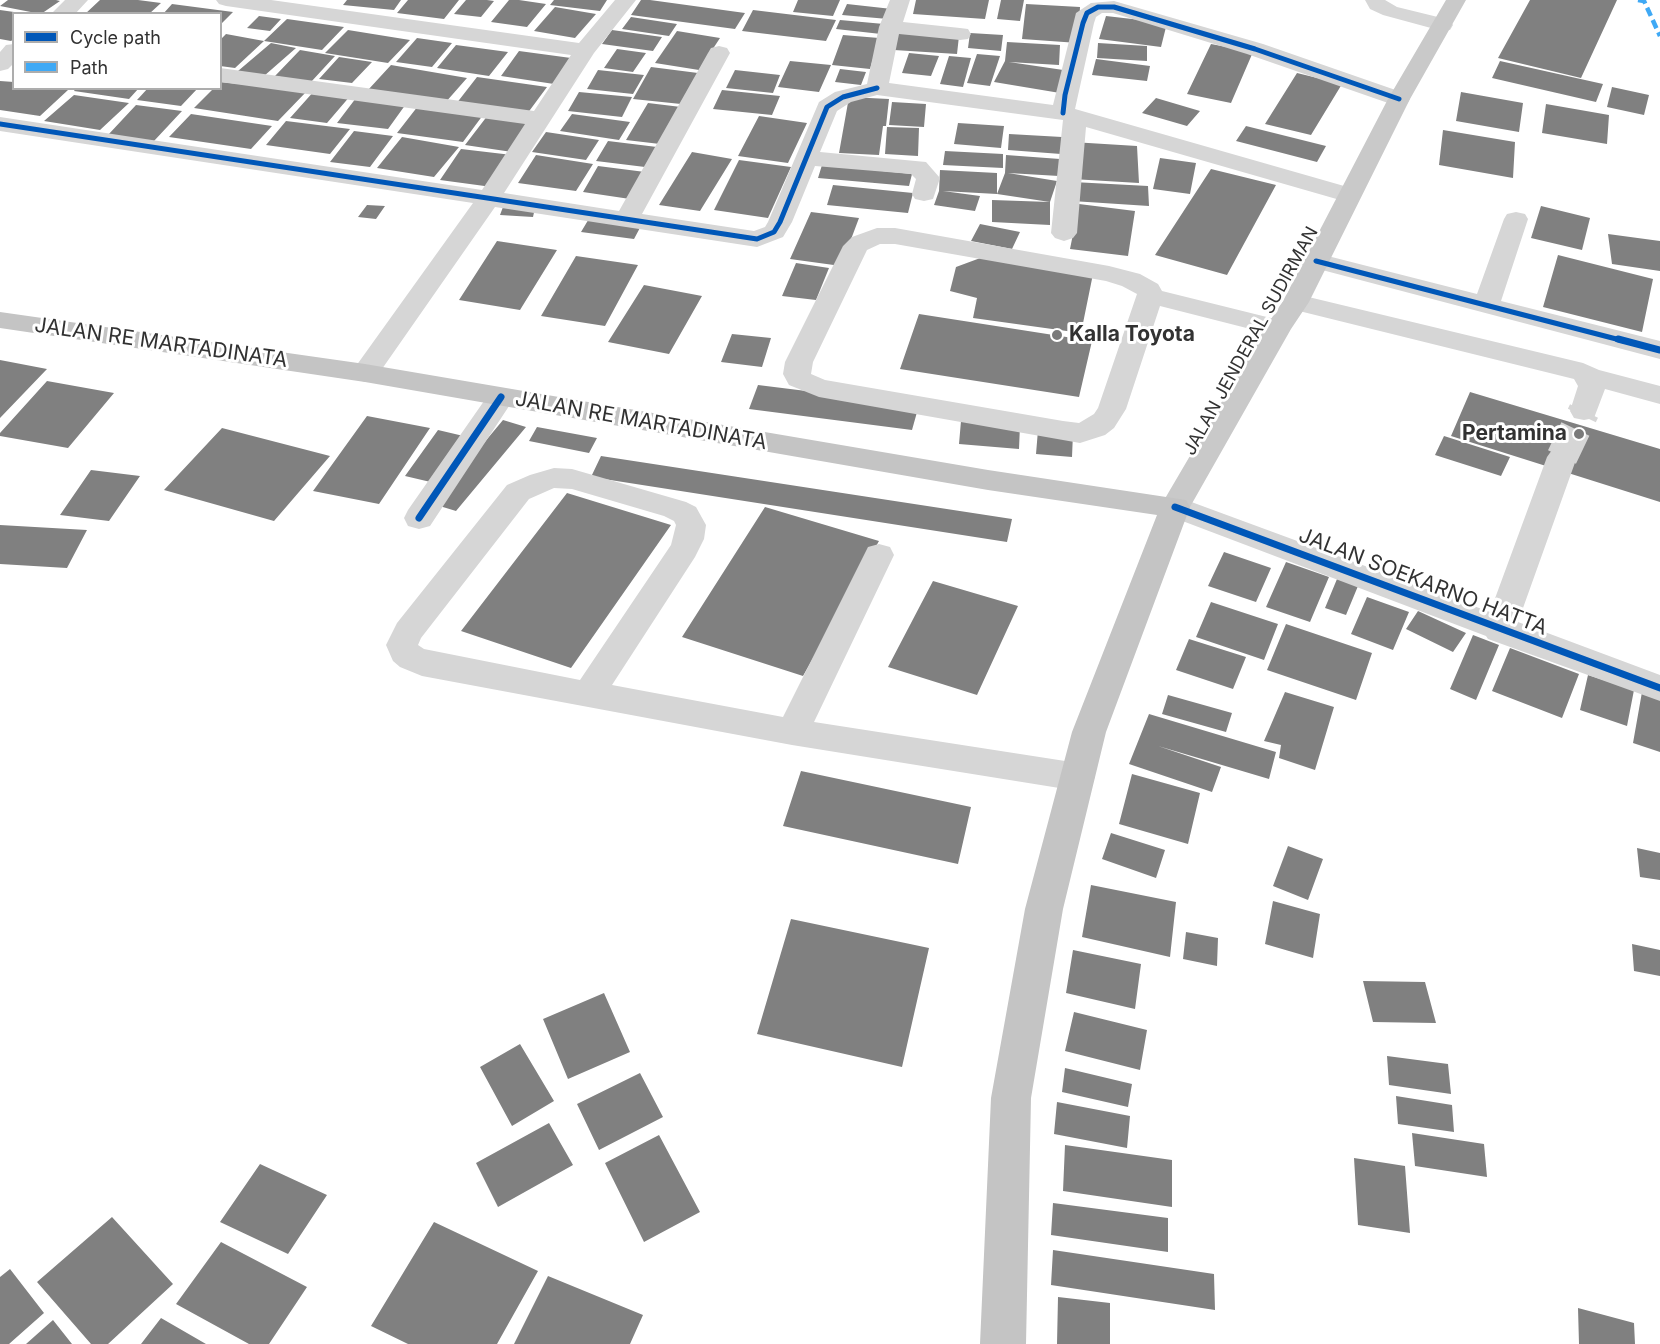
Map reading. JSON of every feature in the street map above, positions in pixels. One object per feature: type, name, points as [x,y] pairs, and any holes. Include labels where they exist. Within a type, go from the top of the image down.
[{"type":"highway","name":"JALAN RE MARTADINATA","points":[[0,320],[365,372],[988,480],[1175,507]]},
{"type":"highway","points":[[1003,1344],[1011,1098],[1044,909],[1089,732],[1175,507]]},
{"type":"main road","name":"JALAN JENDERAL SUDIRMAN","points":[[1175,507],[1278,328],[1296,302],[1399,99],[1456,0]]},
{"type":"street","points":[[63,12],[78,0]]},
{"type":"street","points":[[226,0],[585,50]]},
{"type":"street","points":[[365,372],[489,198],[585,50],[626,0]]},
{"type":"street","points":[[877,88],[890,27],[900,0]]},
{"type":"street","points":[[1375,0],[1377,5],[1390,11],[1442,25]]},
{"type":"street","points":[[1064,233],[1069,115],[1065,94],[1083,23],[1087,13],[1098,7],[1114,7],[1255,49],[1399,99]]},
{"type":"street","points":[[890,27],[960,34]]},
{"type":"street","points":[[0,64],[12,53]]},
{"type":"street","points":[[627,218],[719,53]]},
{"type":"street","points":[[222,75],[539,119]]},
{"type":"street","points":[[0,124],[627,218],[749,239],[774,232],[780,222],[827,107],[843,97],[877,88],[1069,115],[1349,195]]},
{"type":"street","points":[[806,158],[918,167],[928,178],[924,194]]},
{"type":"street","points":[[1486,305],[1516,219]]},
{"type":"street","points":[[877,236],[895,236],[1109,274],[1142,285],[1149,290],[1150,296],[1112,409],[1104,422],[1080,433],[807,385],[799,380],[797,374],[800,362],[856,246],[877,236]]},
{"type":"street","points":[[1316,261],[1660,350]]},
{"type":"street","points":[[1150,296],[1278,328]]},
{"type":"street","points":[[1296,302],[1575,369],[1589,376],[1660,395]]},
{"type":"street","points":[[1584,411],[1592,386],[1589,376]]},
{"type":"street","points":[[419,518],[501,397]]},
{"type":"street","points":[[1499,630],[1562,457]]},
{"type":"street","points":[[589,693],[684,549],[689,539],[691,525],[685,514],[675,509],[572,478],[554,478],[518,492],[408,632],[402,645],[405,652],[412,658],[422,663],[792,732],[1078,777]]},
{"type":"street","name":"JALAN SOEKARNO HATTA","points":[[1175,507],[1499,630],[1660,688]]},
{"type":"street","points":[[792,732],[879,555]]},
{"type":"building","points":[[8,0],[60,1],[44,12],[0,6]]},
{"type":"building","points":[[100,0],[138,0],[161,3],[151,12],[87,12]]},
{"type":"building","points":[[347,0],[401,0],[394,10],[343,5]]},
{"type":"building","points":[[408,0],[459,0],[444,19],[397,13]]},
{"type":"building","points":[[466,0],[494,1],[481,17],[454,14]]},
{"type":"building","points":[[509,0],[546,4],[527,27],[491,22]]},
{"type":"building","points":[[554,0],[607,0],[600,11],[550,5]]},
{"type":"building","points":[[641,0],[745,13],[735,29],[631,15]]},
{"type":"building","points":[[798,0],[840,0],[833,16],[793,12]]},
{"type":"building","points":[[916,0],[989,0],[985,19],[913,14]]},
{"type":"building","points":[[1001,0],[1024,0],[1020,21],[997,19]]},
{"type":"building","points":[[1530,0],[1617,0],[1581,78],[1498,58]]},
{"type":"building","points":[[172,4],[233,12],[222,23],[222,12],[165,12]]},
{"type":"building","points":[[847,4],[892,9],[888,19],[842,15]]},
{"type":"building","points":[[1026,4],[1080,7],[1078,43],[1022,39]]},
{"type":"building","points":[[555,7],[596,14],[575,38],[534,31]]},
{"type":"building","points":[[0,10],[14,12],[12,12],[12,40],[0,39]]},
{"type":"building","points":[[753,10],[836,20],[826,41],[742,31]]},
{"type":"building","points":[[259,16],[281,19],[270,31],[247,28]]},
{"type":"building","points":[[1106,16],[1167,23],[1161,47],[1099,39]]},
{"type":"building","points":[[631,17],[677,24],[669,36],[622,29]]},
{"type":"building","points":[[287,19],[344,27],[322,50],[264,41]]},
{"type":"building","points":[[840,20],[884,24],[881,34],[836,29]]},
{"type":"building","points":[[348,30],[410,40],[388,63],[325,53]]},
{"type":"building","points":[[612,30],[662,37],[653,51],[602,44]]},
{"type":"building","points":[[677,31],[720,38],[699,70],[655,63]]},
{"type":"building","points":[[898,32],[959,36],[957,54],[894,50]]},
{"type":"building","points":[[970,33],[1003,35],[1001,51],[968,48]]},
{"type":"building","points":[[226,34],[264,41],[235,68],[222,66],[222,38]]},
{"type":"building","points":[[843,35],[879,38],[870,69],[832,65]]},
{"type":"building","points":[[417,38],[452,43],[432,67],[396,62]]},
{"type":"building","points":[[1007,42],[1060,45],[1059,65],[1009,62],[1070,71],[1060,93],[994,82],[1005,61]]},
{"type":"building","points":[[271,43],[296,48],[264,76],[238,71]]},
{"type":"building","points":[[1098,43],[1147,46],[1147,61],[1097,58]]},
{"type":"building","points":[[1211,44],[1253,52],[1231,103],[1187,94]]},
{"type":"building","points":[[456,45],[508,52],[489,76],[437,68]]},
{"type":"building","points":[[617,49],[646,53],[633,72],[604,68]]},
{"type":"building","points":[[300,50],[335,56],[311,82],[275,76]]},
{"type":"building","points":[[519,51],[571,58],[554,84],[501,76]]},
{"type":"building","points":[[909,53],[939,56],[931,76],[902,73]]},
{"type":"building","points":[[977,54],[1000,56],[990,86],[967,83]]},
{"type":"building","points":[[949,56],[971,58],[963,87],[940,84]]},
{"type":"building","points":[[339,57],[372,62],[352,83],[319,79]]},
{"type":"building","points":[[1096,59],[1150,66],[1147,81],[1092,75]]},
{"type":"building","points":[[790,61],[831,65],[819,92],[778,87]]},
{"type":"building","points":[[1500,61],[1603,84],[1596,102],[1492,78]]},
{"type":"building","points":[[391,65],[467,78],[445,103],[368,90]]},
{"type":"building","points":[[651,67],[698,73],[681,104],[633,99]]},
{"type":"building","points":[[840,69],[866,72],[861,85],[835,82]]},
{"type":"building","points":[[598,70],[644,75],[633,94],[587,89]]},
{"type":"building","points":[[735,70],[780,75],[773,93],[726,88]]},
{"type":"building","points":[[1297,73],[1342,84],[1311,135],[1265,124]]},
{"type":"building","points":[[477,77],[547,87],[527,114],[456,104]]},
{"type":"building","points":[[0,81],[12,82],[12,90],[68,90],[40,116],[0,110]]},
{"type":"building","points":[[222,82],[307,91],[278,121],[194,108],[212,90],[222,90]]},
{"type":"building","points":[[1612,87],[1649,95],[1644,115],[1607,107]]},
{"type":"building","points":[[75,90],[137,90],[129,99]]},
{"type":"building","points":[[146,90],[196,90],[181,106],[137,100]]},
{"type":"building","points":[[315,90],[351,95],[327,123],[290,118]]},
{"type":"building","points":[[722,90],[780,96],[772,115],[713,109]]},
{"type":"building","points":[[579,92],[632,97],[622,117],[568,111]]},
{"type":"building","points":[[1461,92],[1523,103],[1519,132],[1456,121]]},
{"type":"building","points":[[74,95],[129,103],[100,130],[44,121]]},
{"type":"building","points":[[849,97],[889,99],[879,155],[839,153]]},
{"type":"building","points":[[356,98],[406,104],[388,129],[337,123]]},
{"type":"building","points":[[1156,98],[1200,111],[1187,126],[1142,113]]},
{"type":"building","points":[[892,102],[926,104],[924,127],[889,125]]},
{"type":"building","points":[[648,103],[681,107],[660,144],[626,140]]},
{"type":"building","points":[[1546,104],[1609,115],[1607,144],[1542,133]]},
{"type":"building","points":[[136,105],[182,111],[154,141],[108,135]]},
{"type":"building","points":[[418,106],[483,115],[463,142],[397,133]]},
{"type":"building","points":[[191,114],[272,126],[251,149],[169,137]]},
{"type":"building","points":[[572,114],[630,122],[619,140],[560,131]]},
{"type":"building","points":[[488,115],[534,122],[512,152],[465,145]]},
{"type":"building","points":[[759,116],[807,123],[788,163],[738,156]]},
{"type":"building","points":[[286,121],[350,129],[330,154],[266,145]]},
{"type":"building","points":[[958,123],[1004,126],[1001,148],[954,144]]},
{"type":"building","points":[[1246,126],[1326,146],[1317,162],[1236,141]]},
{"type":"building","points":[[887,127],[919,128],[918,156],[885,154]]},
{"type":"building","points":[[1443,130],[1515,142],[1513,178],[1439,165]]},
{"type":"building","points":[[354,131],[393,136],[370,167],[330,162]]},
{"type":"building","points":[[546,132],[599,140],[586,160],[532,152]]},
{"type":"building","points":[[1009,134],[1062,137],[1061,154],[1008,150]]},
{"type":"building","points":[[402,137],[459,147],[434,177],[377,168]]},
{"type":"building","points":[[608,141],[657,147],[645,167],[596,161]]},
{"type":"building","points":[[1072,142],[1137,146],[1139,183],[1072,179]]},
{"type":"building","points":[[461,149],[512,155],[492,187],[440,180]]},
{"type":"building","points":[[945,151],[1003,154],[1003,168],[943,165]]},
{"type":"building","points":[[692,152],[732,159],[700,211],[659,205]]},
{"type":"building","points":[[536,155],[593,164],[576,191],[518,183]]},
{"type":"building","points":[[1006,155],[1060,159],[1059,176],[1008,173],[1057,181],[1050,202],[997,194],[1005,173]]},
{"type":"building","points":[[1160,158],[1196,163],[1190,194],[1153,189]]},
{"type":"building","points":[[739,160],[791,167],[768,218],[714,210]]},
{"type":"building","points":[[822,165],[912,174],[909,186],[818,178]]},
{"type":"building","points":[[598,166],[645,172],[630,199],[583,192]]},
{"type":"building","points":[[1211,169],[1276,185],[1227,275],[1155,255]]},
{"type":"building","points":[[940,170],[997,173],[997,194],[943,191],[980,196],[975,211],[934,205],[939,191]]},
{"type":"building","points":[[1073,182],[1148,186],[1149,206],[1072,201]]},
{"type":"building","points":[[833,185],[913,193],[908,213],[827,205]]},
{"type":"building","points":[[992,200],[1050,202],[1050,225],[992,222]]},
{"type":"building","points":[[1079,204],[1135,211],[1128,256],[1070,249]]},
{"type":"building","points":[[367,205],[385,206],[376,219],[358,217]]},
{"type":"building","points":[[1541,206],[1590,218],[1582,250],[1531,238]]},
{"type":"building","points":[[503,207],[535,208],[533,217],[500,215]]},
{"type":"building","points":[[811,212],[859,218],[841,266],[790,259]]},
{"type":"building","points":[[590,217],[642,224],[634,239],[581,232]]},
{"type":"building","points":[[980,224],[1020,232],[1012,249],[971,241]]},
{"type":"building","points":[[1608,234],[1660,241],[1660,271],[1612,264]]},
{"type":"building","points":[[497,241],[557,250],[520,310],[459,300]]},
{"type":"building","points":[[1558,255],[1653,279],[1642,332],[1543,307]]},
{"type":"building","points":[[576,256],[638,265],[605,326],[541,316]]},
{"type":"building","points":[[983,257],[1093,274],[1081,333],[973,318],[977,298],[950,291],[956,267]]},
{"type":"building","points":[[796,263],[829,268],[816,300],[782,296]]},
{"type":"building","points":[[644,285],[702,296],[669,354],[608,342]]},
{"type":"building","points":[[919,314],[1092,341],[1079,397],[900,369]]},
{"type":"building","points":[[732,334],[771,338],[762,367],[721,362]]},
{"type":"building","points":[[0,360],[47,369],[0,418]]},
{"type":"building","points":[[47,381],[114,393],[68,448],[0,436],[0,433]]},
{"type":"building","points":[[758,385],[919,405],[912,430],[749,409]]},
{"type":"building","points":[[1470,392],[1660,449],[1660,502],[1451,436]]},
{"type":"building","points":[[367,416],[430,428],[379,504],[313,491]]},
{"type":"building","points":[[503,420],[526,427],[456,511],[433,504]]},
{"type":"building","points":[[961,421],[1020,425],[1019,449],[959,444]]},
{"type":"building","points":[[537,427],[597,438],[589,453],[529,441]]},
{"type":"building","points":[[222,428],[330,456],[274,521],[164,490]]},
{"type":"building","points":[[438,430],[472,438],[439,484],[405,476]]},
{"type":"building","points":[[1038,430],[1073,433],[1072,457],[1036,454]]},
{"type":"building","points":[[1444,436],[1510,457],[1501,476],[1435,455]]},
{"type":"building","points":[[601,456],[1012,519],[1007,542],[591,477]]},
{"type":"building","points":[[91,470],[140,476],[109,521],[60,515]]},
{"type":"building","points":[[567,493],[671,525],[571,668],[461,631]]},
{"type":"building","points":[[765,507],[879,541],[803,676],[682,637]]},
{"type":"building","points":[[0,525],[87,530],[67,568],[0,564]]},
{"type":"building","points":[[1224,552],[1271,568],[1256,602],[1208,586]]},
{"type":"building","points":[[1286,562],[1329,577],[1310,622],[1266,607]]},
{"type":"building","points":[[1337,579],[1358,586],[1346,615],[1325,608]]},
{"type":"building","points":[[933,581],[1018,606],[977,695],[888,667]]},
{"type":"building","points":[[1367,597],[1409,612],[1393,650],[1351,634]]},
{"type":"building","points":[[1211,602],[1278,624],[1264,660],[1196,637]]},
{"type":"building","points":[[1418,611],[1466,633],[1453,652],[1406,629]]},
{"type":"building","points":[[1286,624],[1372,653],[1356,700],[1267,670]]},
{"type":"building","points":[[1473,635],[1499,645],[1476,700],[1450,689]]},
{"type":"building","points":[[1189,639],[1246,657],[1233,689],[1176,670]]},
{"type":"building","points":[[1510,648],[1579,674],[1562,718],[1492,691]]},
{"type":"building","points":[[1588,675],[1634,690],[1627,726],[1580,710]]},
{"type":"building","points":[[1285,692],[1334,707],[1315,770],[1279,758],[1281,745],[1264,741]]},
{"type":"building","points":[[1642,692],[1660,698],[1660,752],[1633,743]]},
{"type":"building","points":[[1168,695],[1232,713],[1226,732],[1162,714]]},
{"type":"building","points":[[1149,714],[1276,752],[1269,779],[1158,746],[1221,767],[1212,792],[1129,764]]},
{"type":"building","points":[[801,771],[971,807],[958,864],[783,826]]},
{"type":"building","points":[[1132,774],[1200,793],[1188,844],[1119,824]]},
{"type":"building","points":[[1111,833],[1165,850],[1156,878],[1102,859]]},
{"type":"building","points":[[1288,846],[1323,859],[1308,900],[1273,886]]},
{"type":"building","points":[[1637,848],[1660,853],[1660,880],[1640,877]]},
{"type":"building","points":[[1091,885],[1176,902],[1170,957],[1082,937]]},
{"type":"building","points":[[1273,901],[1320,914],[1313,958],[1265,944]]},
{"type":"building","points":[[791,919],[929,948],[902,1067],[757,1034]]},
{"type":"building","points":[[1186,932],[1218,938],[1217,966],[1183,959]]},
{"type":"building","points":[[1632,944],[1660,950],[1660,976],[1634,971]]},
{"type":"building","points":[[1073,950],[1141,964],[1135,1009],[1066,993]]},
{"type":"building","points":[[1363,981],[1425,982],[1436,1023],[1373,1022]]},
{"type":"building","points":[[604,993],[630,1052],[568,1079],[543,1019]]},
{"type":"building","points":[[1074,1012],[1147,1030],[1140,1070],[1065,1051]]},
{"type":"building","points":[[520,1044],[554,1101],[512,1126],[480,1067]]},
{"type":"building","points":[[1387,1056],[1448,1064],[1451,1094],[1389,1085]]},
{"type":"building","points":[[1065,1068],[1132,1084],[1128,1107],[1062,1092]]},
{"type":"building","points":[[640,1073],[663,1117],[599,1150],[577,1104]]},
{"type":"building","points":[[1396,1096],[1452,1105],[1454,1132],[1398,1124]]},
{"type":"building","points":[[1057,1102],[1130,1116],[1127,1148],[1054,1134]]},
{"type":"building","points":[[549,1123],[573,1165],[498,1207],[476,1163]]},
{"type":"building","points":[[1412,1133],[1484,1144],[1487,1177],[1415,1166]]},
{"type":"building","points":[[659,1135],[700,1212],[644,1242],[605,1163]]},
{"type":"building","points":[[1065,1145],[1172,1160],[1172,1207],[1063,1191]]},
{"type":"building","points":[[1354,1158],[1405,1166],[1410,1233],[1358,1225]]},
{"type":"building","points":[[260,1164],[327,1195],[288,1254],[220,1222]]},
{"type":"building","points":[[1053,1203],[1168,1218],[1168,1252],[1051,1235]]},
{"type":"building","points":[[112,1217],[173,1284],[108,1344],[91,1344],[37,1282]]},
{"type":"building","points":[[434,1222],[538,1271],[497,1344],[408,1344],[371,1326]]},
{"type":"building","points":[[221,1242],[307,1287],[269,1344],[249,1344],[176,1304]]},
{"type":"building","points":[[1053,1250],[1214,1274],[1215,1310],[1051,1285]]},
{"type":"building","points":[[10,1269],[44,1313],[9,1344],[0,1344],[0,1277]]},
{"type":"building","points":[[548,1276],[643,1315],[630,1344],[514,1344]]},
{"type":"building","points":[[1058,1297],[1110,1303],[1110,1344],[1057,1344]]},
{"type":"building","points":[[1578,1308],[1634,1323],[1635,1344],[1579,1344]]},
{"type":"building","points":[[161,1318],[206,1344],[141,1344]]},
{"type":"building","points":[[53,1320],[72,1344],[26,1344]]},
{"type":"tunnel","points":[[1562,457],[1584,411]]},
{"type":"marked path","points":[[1638,0],[1644,1],[1660,36]]},
{"type":"cycle path","points":[[1063,113],[1065,95],[1083,23],[1087,13],[1098,7],[1114,7],[1255,49],[1399,99]]},
{"type":"cycle path","points":[[0,124],[757,239],[774,232],[780,222],[827,107],[843,97],[877,88]]},
{"type":"cycle path","points":[[1316,261],[1660,350]]},
{"type":"cycle path","points":[[419,518],[501,397]]},
{"type":"cycle path","points":[[1175,507],[1660,688]]},
{"type":"place","name":"Kalla Toyota","points":[[1057,335]]},
{"type":"place","name":"Pertamina","points":[[1579,434]]}]
